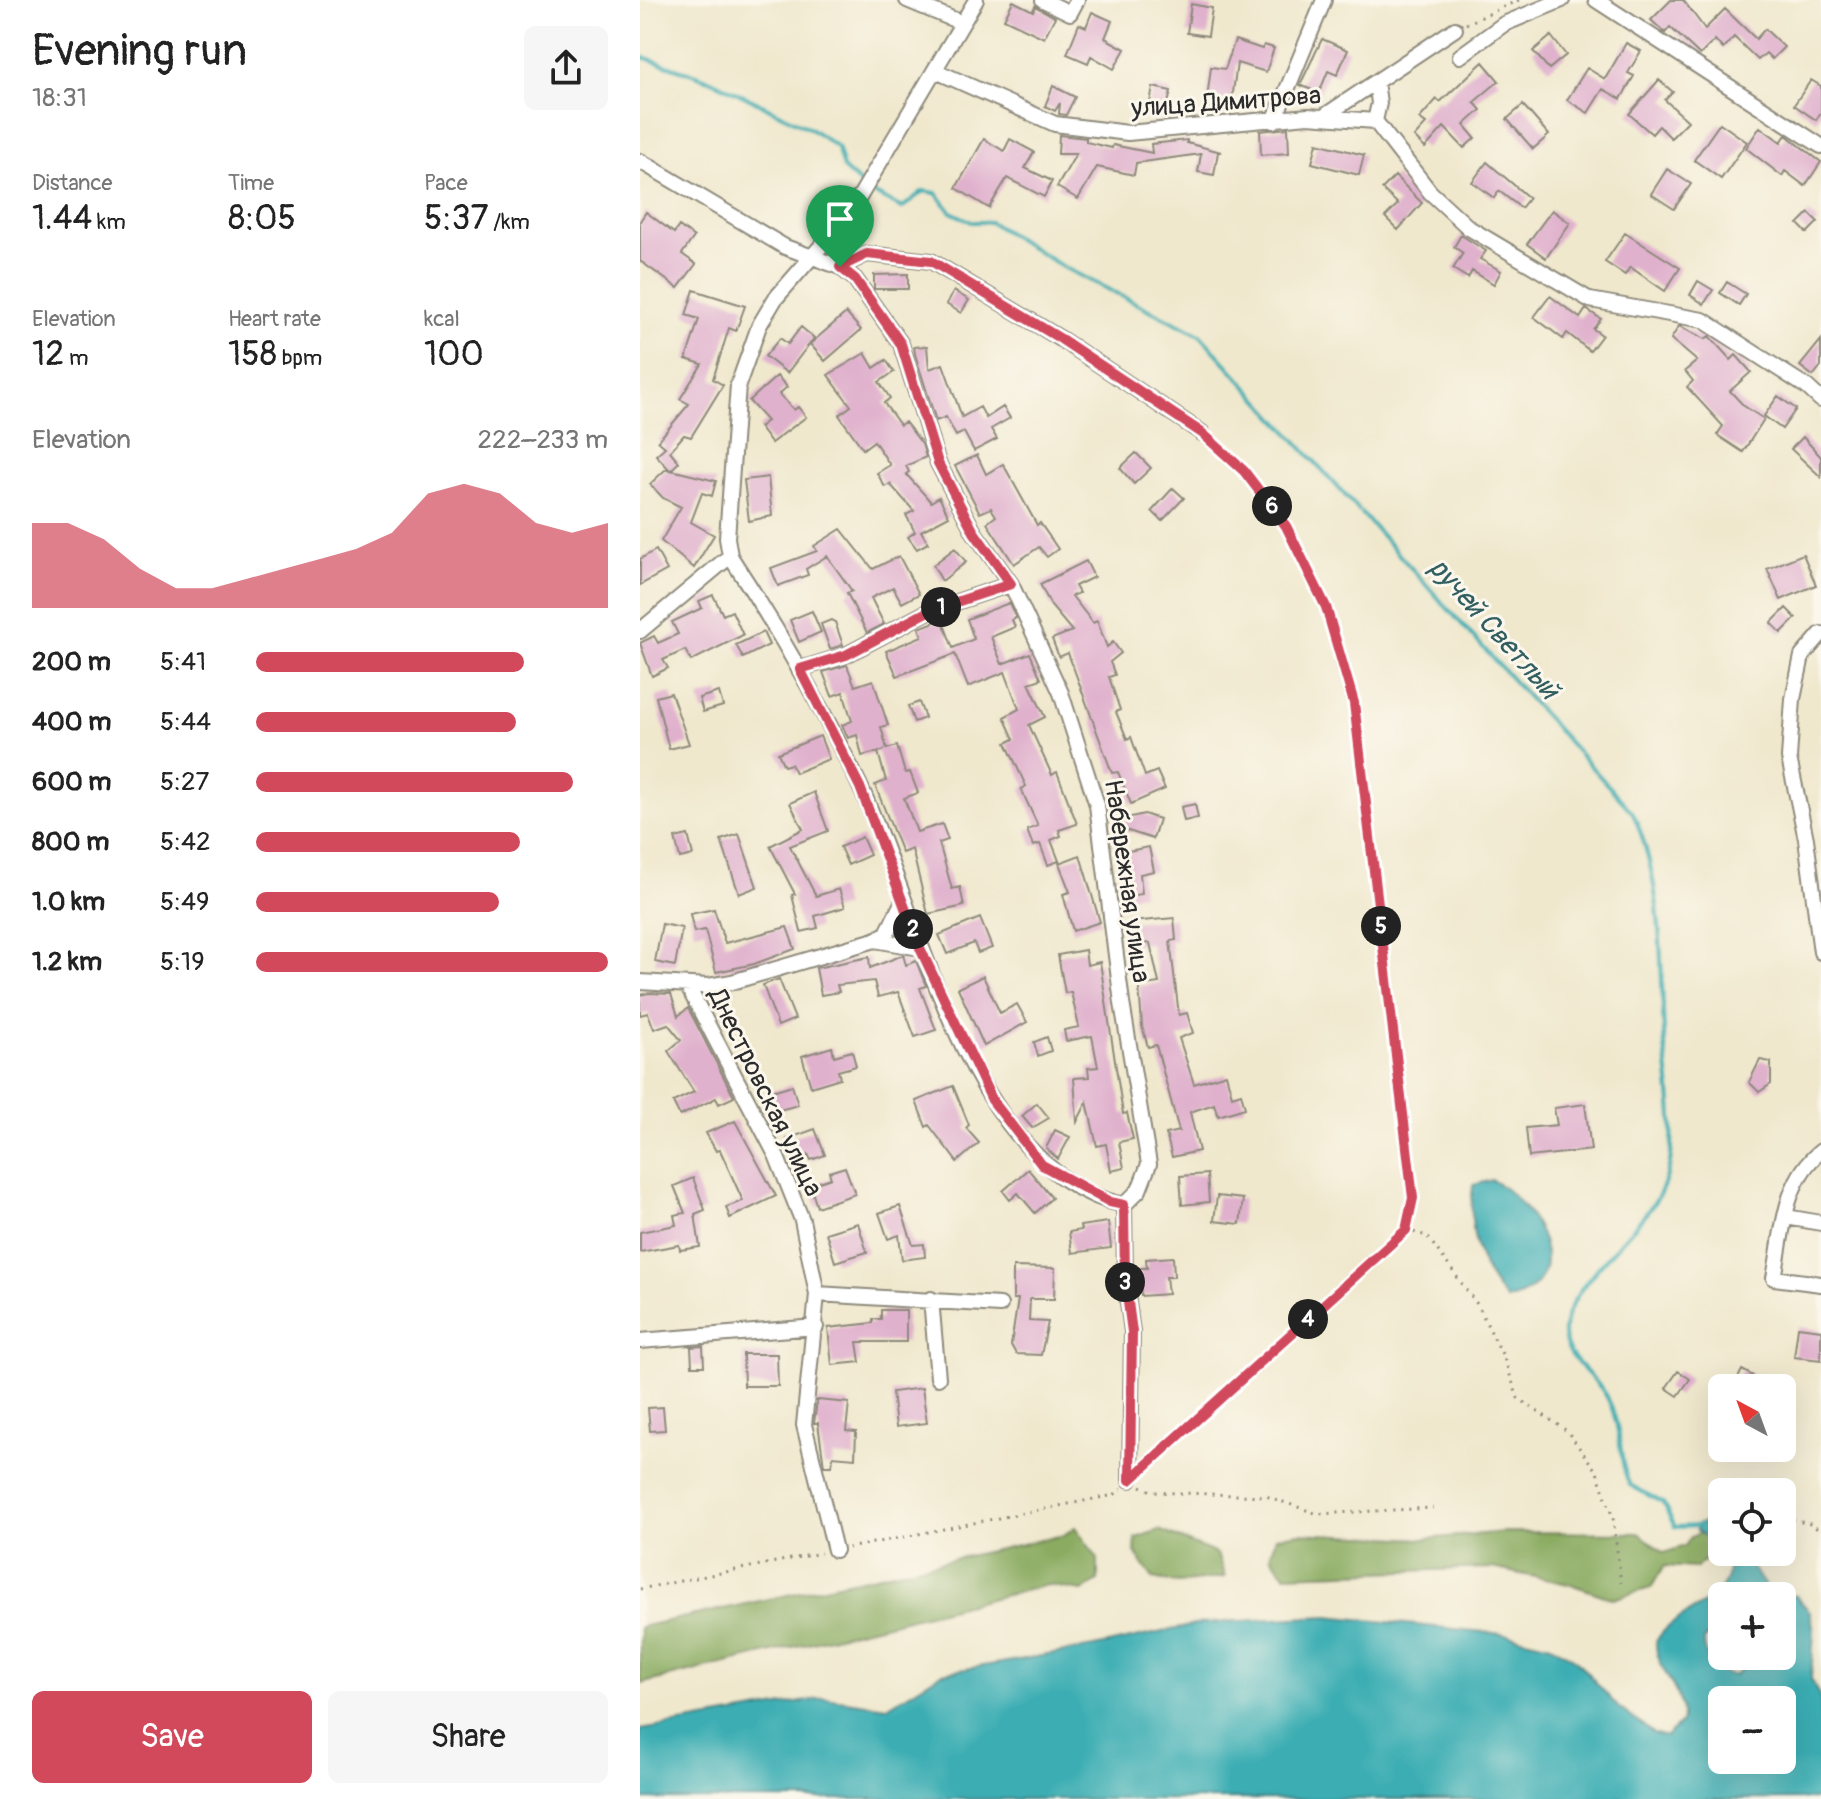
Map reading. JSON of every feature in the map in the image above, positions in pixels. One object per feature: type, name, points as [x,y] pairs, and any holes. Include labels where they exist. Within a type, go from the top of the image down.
[{"type":"street","points":[[907,0],[962,23]]},
{"type":"street","points":[[976,0],[850,213],[775,299],[759,326],[738,385],[730,460],[727,538],[730,556],[800,669],[860,787],[920,948],[980,1080],[1029,1152],[1062,1178],[1110,1202],[1124,1205],[1125,1280],[1132,1332],[1130,1480]]},
{"type":"street","points":[[1043,0],[1070,13],[1077,0]]},
{"type":"street","points":[[1274,121],[1324,0]]},
{"type":"street","points":[[1460,56],[1504,24],[1562,0]]},
{"type":"street","points":[[1596,0],[1821,146]]},
{"type":"street","points":[[1326,115],[1455,29]]},
{"type":"street","name":"улица Димитрова","points":[[936,71],[1055,124],[1128,133],[1326,115],[1349,121],[1375,121]]},
{"type":"street","points":[[1376,82],[1379,103],[1375,121],[1430,192],[1469,228],[1590,300],[1703,320],[1807,387],[1821,400]]},
{"type":"street","points":[[640,161],[785,247],[809,258],[840,267],[867,254],[931,261],[1061,339],[1202,433]]},
{"type":"street","name":"Набережная улица","points":[[840,267],[855,279],[901,344],[938,463],[974,532],[1011,584],[1061,693],[1097,805],[1122,1003],[1149,1164],[1139,1190],[1124,1205]]},
{"type":"street","points":[[640,631],[730,556]]},
{"type":"street","points":[[800,669],[846,655],[929,611],[1011,584]]},
{"type":"street","points":[[1821,634],[1802,656],[1793,699],[1789,758],[1806,839],[1821,952]]},
{"type":"street","points":[[640,982],[687,985],[732,982],[875,940],[887,933],[903,901]]},
{"type":"street","points":[[875,940],[920,948]]},
{"type":"street","name":"Днестровская улица","points":[[687,985],[776,1155],[802,1220],[817,1294],[804,1425],[835,1550]]},
{"type":"street","points":[[1821,1151],[1804,1164],[1794,1180],[1774,1278],[1821,1284]]},
{"type":"street","points":[[1786,1217],[1821,1223]]},
{"type":"street","points":[[817,1294],[1000,1305]]},
{"type":"street","points":[[931,1299],[938,1378]]},
{"type":"street","points":[[640,1341],[816,1327]]},
{"type":"path","points":[[1455,29],[1519,0]]},
{"type":"path","points":[[640,1589],[1114,1495],[1406,1230],[1413,1198],[1354,703],[1326,607],[1286,526],[1244,471],[1202,433]]},
{"type":"path","points":[[1406,1230],[1427,1236],[1477,1304],[1504,1358],[1518,1398],[1567,1431],[1597,1472],[1613,1518],[1621,1583]]},
{"type":"path","points":[[1130,1480],[1153,1492],[1266,1496],[1318,1514],[1433,1508]]},
{"type":"path","points":[[1796,1521],[1821,1531]]},
{"type":"green space","points":[[1075,1527],[1098,1559],[1098,1581],[1082,1591],[1047,1585],[640,1684],[640,1627],[1064,1535]]},
{"type":"green space","points":[[1159,1530],[1217,1554],[1225,1577],[1178,1583],[1153,1578],[1135,1553],[1136,1538]]},
{"type":"green space","points":[[1505,1532],[1639,1533],[1664,1553],[1685,1546],[1691,1537],[1700,1533],[1708,1537],[1708,1557],[1696,1568],[1664,1566],[1651,1588],[1613,1599],[1573,1585],[1492,1568],[1285,1575],[1270,1556],[1276,1537],[1299,1533],[1424,1539]]},
{"type":"water","points":[[1492,1180],[1524,1207],[1544,1243],[1546,1261],[1541,1277],[1528,1291],[1506,1300],[1487,1273],[1473,1231],[1473,1185]]},
{"type":"water","points":[[1708,1524],[1708,1538],[1696,1530],[1697,1525]]},
{"type":"water","points":[[1727,1566],[1750,1566],[1762,1582],[1725,1582]]},
{"type":"water","points":[[1796,1596],[1810,1612],[1814,1630],[1811,1679],[1821,1700],[1821,1799],[640,1799],[640,1730],[825,1698],[887,1707],[942,1673],[1094,1647],[1203,1623],[1328,1616],[1504,1634],[1551,1645],[1575,1659],[1618,1707],[1653,1733],[1666,1737],[1681,1723],[1682,1712],[1676,1692],[1660,1663],[1656,1642],[1677,1620],[1708,1600],[1708,1636],[1704,1640],[1708,1670],[1719,1670],[1728,1675],[1735,1675],[1741,1670],[1796,1670]]},
{"type":"building","points":[[1671,0],[1683,0],[1705,29],[1725,9],[1756,39],[1765,29],[1784,47],[1772,59],[1766,53],[1758,60],[1734,37],[1723,49],[1715,40],[1700,55],[1670,27],[1665,33],[1651,20]]},
{"type":"building","points":[[1013,1],[1033,11],[1035,6],[1055,17],[1044,38],[1004,19]]},
{"type":"building","points":[[1191,4],[1212,8],[1208,36],[1187,33]]},
{"type":"building","points":[[1092,12],[1112,21],[1105,38],[1125,49],[1114,69],[1091,56],[1088,63],[1067,54],[1079,24],[1086,27]]},
{"type":"building","points":[[1551,36],[1566,55],[1549,69],[1533,51]]},
{"type":"building","points":[[1322,39],[1348,50],[1337,75],[1328,71],[1319,93],[1300,85]]},
{"type":"building","points":[[1235,40],[1262,49],[1264,45],[1274,48],[1266,72],[1237,63],[1232,100],[1225,99],[1223,110],[1206,107],[1211,67],[1225,69]]},
{"type":"building","points":[[1626,43],[1641,51],[1628,73],[1634,76],[1621,99],[1603,89],[1588,113],[1567,100],[1587,68],[1605,79]]},
{"type":"building","points":[[1483,62],[1499,81],[1474,102],[1481,110],[1464,125],[1475,138],[1464,148],[1444,127],[1425,148],[1414,137],[1426,124],[1419,119],[1437,99],[1440,102]]},
{"type":"building","points":[[1659,80],[1673,92],[1665,100],[1688,121],[1671,138],[1659,126],[1652,134],[1629,114]]},
{"type":"building","points":[[1811,80],[1821,86],[1821,112],[1816,120],[1794,105]]},
{"type":"building","points":[[1053,86],[1075,97],[1066,115],[1059,114],[1060,103],[1055,111],[1045,106]]},
{"type":"building","points":[[1153,87],[1171,91],[1166,112],[1149,108]]},
{"type":"building","points":[[1523,105],[1549,135],[1533,149],[1507,119]]},
{"type":"building","points":[[1720,123],[1747,142],[1721,179],[1694,160]]},
{"type":"building","points":[[1760,127],[1781,142],[1786,135],[1821,162],[1805,186],[1785,171],[1782,176],[1746,148]]},
{"type":"building","points":[[1288,128],[1289,153],[1261,155],[1260,131]]},
{"type":"building","points":[[1059,135],[1086,138],[1086,142],[1112,148],[1113,145],[1152,153],[1151,144],[1187,140],[1187,143],[1221,152],[1218,152],[1214,175],[1198,172],[1201,154],[1136,163],[1134,175],[1097,167],[1078,199],[1057,187],[1076,154],[1058,154]]},
{"type":"building","points":[[984,139],[1004,151],[1010,139],[1034,152],[1025,168],[1052,181],[1044,197],[1007,178],[989,208],[956,188]]},
{"type":"building","points":[[1317,143],[1364,155],[1359,175],[1312,163]]},
{"type":"building","points":[[1487,162],[1529,198],[1521,208],[1499,191],[1494,198],[1472,182]]},
{"type":"building","points":[[1667,169],[1691,184],[1674,209],[1651,194]]},
{"type":"building","points":[[1395,176],[1422,203],[1398,230],[1385,217],[1398,204],[1382,189]]},
{"type":"building","points":[[1552,210],[1570,223],[1546,258],[1527,244]]},
{"type":"building","points":[[646,212],[674,233],[679,226],[694,237],[682,254],[696,264],[678,288],[640,261],[640,221]]},
{"type":"building","points":[[1809,213],[1818,222],[1807,233],[1798,224]]},
{"type":"building","points":[[1625,233],[1680,268],[1665,291],[1630,267],[1625,275],[1605,262]]},
{"type":"building","points":[[1461,235],[1486,251],[1480,259],[1501,271],[1494,284],[1472,271],[1468,278],[1453,269],[1463,253],[1454,247]]},
{"type":"building","points":[[908,274],[908,289],[874,289],[874,275]]},
{"type":"building","points":[[1698,281],[1713,290],[1704,304],[1690,295]]},
{"type":"building","points":[[1727,282],[1746,294],[1739,305],[1720,293]]},
{"type":"building","points":[[694,290],[745,306],[736,331],[729,328],[713,379],[723,385],[691,437],[684,435],[670,451],[679,462],[671,470],[716,481],[712,496],[702,493],[691,522],[714,535],[694,568],[661,541],[681,507],[663,498],[650,484],[666,469],[670,470],[656,455],[665,447],[658,441],[689,404],[680,399],[702,364],[686,359],[699,319],[686,315]]},
{"type":"building","points":[[954,291],[969,300],[961,313],[946,304]]},
{"type":"building","points":[[1550,296],[1580,318],[1586,309],[1601,319],[1593,329],[1602,335],[1590,351],[1567,333],[1563,339],[1534,317]]},
{"type":"building","points":[[846,313],[861,330],[825,361],[810,344]]},
{"type":"building","points":[[1679,326],[1705,339],[1709,336],[1731,360],[1736,355],[1751,372],[1730,391],[1744,406],[1764,419],[1743,452],[1717,435],[1723,426],[1687,387],[1693,381],[1685,371],[1697,361],[1671,339]]},
{"type":"building","points":[[801,327],[814,338],[787,373],[765,356],[780,338],[788,344]]},
{"type":"building","points":[[1821,340],[1821,366],[1813,376],[1800,366]]},
{"type":"building","points":[[927,346],[929,369],[943,364],[962,417],[980,407],[986,418],[1003,407],[1010,418],[991,429],[997,439],[974,451],[964,432],[956,436],[946,417],[936,421],[914,347]]},
{"type":"building","points":[[865,353],[874,368],[886,360],[894,372],[879,382],[890,398],[884,403],[900,425],[905,422],[922,444],[926,457],[906,466],[909,472],[906,474],[931,502],[939,497],[949,516],[921,531],[928,543],[917,549],[908,537],[915,532],[906,515],[914,511],[890,484],[885,487],[877,473],[890,465],[874,441],[863,449],[839,415],[851,406],[828,375]]},
{"type":"building","points":[[777,376],[787,387],[779,394],[794,410],[798,407],[806,417],[771,443],[759,427],[767,421],[749,401]]},
{"type":"building","points":[[1778,396],[1796,409],[1782,429],[1764,416]]},
{"type":"building","points":[[1803,437],[1821,457],[1821,477],[1791,449]]},
{"type":"building","points":[[1136,453],[1151,468],[1134,484],[1120,468]]},
{"type":"building","points":[[977,455],[986,474],[1003,464],[1037,525],[1040,523],[1058,549],[1047,557],[1039,547],[1014,564],[987,523],[996,516],[991,508],[980,513],[955,466]]},
{"type":"building","points":[[768,477],[772,516],[749,521],[744,480]]},
{"type":"building","points":[[1173,488],[1184,498],[1162,521],[1152,511]]},
{"type":"building","points":[[841,529],[873,569],[899,556],[919,594],[902,603],[893,587],[871,598],[884,624],[867,633],[847,593],[852,591],[827,556],[806,569],[808,575],[778,586],[771,568],[817,551],[814,546]]},
{"type":"building","points":[[955,548],[966,562],[942,581],[933,565]]},
{"type":"building","points":[[656,550],[667,570],[640,585],[640,559]]},
{"type":"building","points":[[1803,554],[1816,585],[1781,600],[1767,569]]},
{"type":"building","points":[[1086,561],[1094,577],[1075,586],[1079,593],[1072,596],[1093,623],[1097,621],[1107,647],[1113,642],[1121,653],[1110,662],[1115,675],[1109,677],[1120,710],[1116,712],[1127,739],[1131,737],[1145,776],[1157,771],[1165,789],[1131,804],[1118,772],[1112,773],[1068,653],[1059,657],[1052,639],[1072,631],[1051,606],[1040,584]]},
{"type":"building","points":[[713,595],[723,615],[732,611],[743,635],[691,661],[685,650],[663,660],[668,668],[652,676],[640,643],[654,636],[658,643],[678,634],[672,622],[702,608],[699,601]]},
{"type":"building","points":[[1009,603],[1016,618],[1012,620],[1015,627],[991,637],[1002,664],[1030,653],[1041,679],[1029,683],[1045,717],[1029,725],[1052,775],[1057,772],[1077,824],[1059,830],[1061,836],[1051,840],[1059,861],[1048,865],[1040,844],[1033,846],[1027,830],[1038,826],[1021,789],[1026,786],[1006,743],[1014,739],[1004,717],[1019,709],[1005,672],[968,687],[955,654],[897,676],[886,651],[922,636],[919,628],[942,619],[953,648],[974,639],[967,619]]},
{"type":"building","points":[[1786,608],[1796,618],[1781,633],[1771,623]]},
{"type":"building","points":[[812,611],[821,632],[799,642],[790,620]]},
{"type":"building","points":[[831,620],[835,622],[843,645],[830,649],[821,624]]},
{"type":"building","points":[[763,632],[769,645],[743,658],[736,645]]},
{"type":"building","points":[[847,665],[855,686],[873,680],[888,725],[881,727],[887,749],[897,746],[905,773],[910,772],[918,793],[904,798],[917,832],[942,824],[948,840],[939,843],[952,889],[960,887],[964,906],[928,914],[912,849],[902,853],[875,785],[886,781],[878,752],[885,750],[862,756],[857,735],[848,738],[842,725],[852,721],[843,692],[832,696],[823,672]]},
{"type":"building","points":[[719,692],[723,706],[703,712],[699,698]]},
{"type":"building","points":[[671,693],[689,744],[669,749],[656,697]]},
{"type":"building","points":[[919,702],[925,718],[914,722],[908,706]]},
{"type":"building","points":[[820,736],[829,759],[795,773],[791,764],[784,766],[778,753]]},
{"type":"building","points":[[814,792],[828,831],[790,846],[816,896],[839,889],[845,907],[815,916],[818,928],[801,932],[792,895],[795,894],[770,846],[803,829],[790,803]]},
{"type":"building","points":[[1195,804],[1198,818],[1184,821],[1181,807]]},
{"type":"building","points":[[1144,814],[1159,819],[1153,839],[1119,828],[1122,819]]},
{"type":"building","points":[[739,834],[757,887],[739,894],[721,840]]},
{"type":"building","points":[[688,835],[693,855],[680,858],[675,838]]},
{"type":"building","points":[[862,837],[870,855],[848,865],[840,847]]},
{"type":"building","points":[[1149,847],[1154,871],[1140,874],[1142,894],[1128,896],[1118,853]]},
{"type":"building","points":[[1080,855],[1100,922],[1073,931],[1063,894],[1070,892],[1059,863]]},
{"type":"building","points":[[714,909],[725,943],[787,927],[795,949],[754,964],[716,972],[705,930],[694,932],[690,914]]},
{"type":"building","points":[[980,918],[992,948],[978,953],[974,943],[947,954],[939,935]]},
{"type":"building","points":[[1174,918],[1176,940],[1170,941],[1179,1015],[1187,1013],[1193,1033],[1179,1038],[1194,1084],[1226,1074],[1232,1096],[1241,1093],[1245,1108],[1218,1116],[1214,1104],[1190,1112],[1199,1151],[1172,1157],[1166,1134],[1179,1131],[1156,1045],[1148,1047],[1142,1026],[1139,986],[1159,983],[1150,943],[1133,944],[1131,922]]},
{"type":"building","points":[[662,924],[682,928],[675,966],[655,962]]},
{"type":"building","points":[[1085,950],[1087,965],[1100,962],[1123,1114],[1127,1113],[1133,1139],[1119,1142],[1124,1168],[1111,1171],[1106,1144],[1097,1146],[1087,1102],[1077,1122],[1074,1078],[1089,1077],[1088,1068],[1098,1067],[1092,1036],[1066,1041],[1064,1030],[1079,1027],[1071,992],[1065,993],[1058,955]]},
{"type":"building","points":[[903,955],[906,965],[916,961],[926,986],[920,988],[936,1030],[915,1037],[898,992],[878,997],[874,981],[837,985],[839,992],[821,995],[816,968],[869,957],[870,968]]},
{"type":"building","points":[[983,976],[1000,1013],[1017,1004],[1027,1022],[984,1046],[958,988]]},
{"type":"building","points":[[779,979],[795,1019],[778,1026],[763,985]]},
{"type":"building","points":[[671,994],[678,1016],[688,1008],[734,1097],[719,1104],[716,1098],[680,1116],[673,1102],[694,1092],[668,1051],[681,1040],[668,1024],[654,1029],[648,1013],[640,1015],[640,995]]},
{"type":"building","points":[[1047,1037],[1051,1051],[1038,1056],[1034,1042]]},
{"type":"building","points":[[832,1047],[834,1056],[852,1051],[856,1066],[838,1071],[840,1078],[811,1087],[802,1056]]},
{"type":"building","points":[[1760,1060],[1771,1062],[1771,1084],[1759,1092],[1749,1082]]},
{"type":"building","points":[[792,1085],[798,1105],[768,1113],[762,1094]]},
{"type":"building","points":[[953,1086],[969,1125],[966,1128],[979,1143],[957,1162],[929,1125],[926,1127],[916,1101]]},
{"type":"building","points":[[1037,1103],[1049,1118],[1032,1128],[1022,1116]]},
{"type":"building","points":[[1585,1104],[1591,1150],[1529,1157],[1526,1128],[1557,1125],[1554,1108]]},
{"type":"building","points":[[735,1121],[776,1196],[730,1218],[726,1207],[743,1201],[720,1150],[716,1151],[706,1133]]},
{"type":"building","points":[[815,1129],[825,1155],[811,1160],[808,1154],[795,1159],[787,1139]]},
{"type":"building","points":[[1055,1130],[1070,1137],[1058,1159],[1046,1148]]},
{"type":"building","points":[[845,1167],[855,1194],[817,1207],[810,1185],[831,1178],[829,1172]]},
{"type":"building","points":[[1028,1169],[1052,1198],[1035,1213],[1018,1193],[1010,1200],[1003,1191]]},
{"type":"building","points":[[1207,1174],[1209,1202],[1182,1205],[1180,1176]]},
{"type":"building","points":[[693,1178],[705,1210],[695,1214],[700,1247],[680,1250],[679,1245],[640,1252],[640,1232],[676,1225],[674,1215],[685,1213],[674,1186]]},
{"type":"building","points":[[1217,1196],[1243,1199],[1240,1224],[1214,1221]]},
{"type":"building","points":[[900,1206],[913,1245],[924,1244],[925,1257],[902,1260],[899,1235],[888,1239],[879,1213]]},
{"type":"building","points":[[1108,1222],[1111,1248],[1072,1253],[1069,1232],[1081,1230],[1080,1226]]},
{"type":"building","points":[[858,1223],[867,1252],[835,1262],[826,1233]]},
{"type":"building","points":[[1173,1257],[1174,1277],[1166,1277],[1168,1294],[1141,1296],[1139,1268],[1147,1268],[1146,1259]]},
{"type":"building","points":[[1013,1267],[1055,1268],[1054,1299],[1030,1299],[1029,1321],[1048,1322],[1041,1355],[1016,1354],[1011,1345],[1018,1299],[1013,1299]]},
{"type":"building","points":[[881,1310],[906,1310],[906,1342],[857,1342],[860,1362],[832,1365],[828,1328],[873,1323],[873,1319],[881,1319]]},
{"type":"building","points":[[1798,1327],[1821,1330],[1821,1360],[1794,1357]]},
{"type":"building","points":[[703,1346],[704,1366],[692,1366],[691,1347]]},
{"type":"building","points":[[743,1354],[777,1354],[778,1386],[744,1386]]},
{"type":"building","points":[[1678,1371],[1690,1379],[1678,1396],[1666,1388]]},
{"type":"building","points":[[922,1388],[927,1423],[896,1427],[892,1392]]},
{"type":"building","points":[[817,1400],[849,1403],[846,1431],[856,1432],[855,1458],[833,1456],[832,1466],[824,1466],[818,1423],[814,1423]]},
{"type":"building","points":[[663,1407],[665,1430],[650,1431],[648,1408]]},
{"type":"waterway","name":"ручей Светлый","points":[[640,56],[713,81],[811,129],[837,147],[843,168],[862,185]]},
{"type":"waterway","name":"ручей Светлый","points":[[869,191],[902,208],[923,191],[936,193],[951,212],[972,222],[990,222],[1063,267],[1200,335],[1633,813],[1650,867],[1659,922],[1664,1033],[1672,1116],[1671,1158],[1659,1195],[1588,1280],[1567,1316],[1564,1333],[1573,1357],[1599,1385],[1610,1404],[1630,1485],[1663,1503],[1675,1527],[1701,1526]]},
{"type":"route","points":[[867,254],[931,261],[1061,339],[1202,433],[1244,471],[1286,526],[1326,607],[1354,703],[1413,1198],[1406,1230],[1130,1480],[1132,1332],[1125,1280],[1124,1205],[1110,1202],[1042,1165],[992,1100],[920,948],[860,787],[800,669],[846,655],[929,611],[1011,584],[974,532],[938,463],[901,344],[855,279],[840,267],[867,254]]}]
